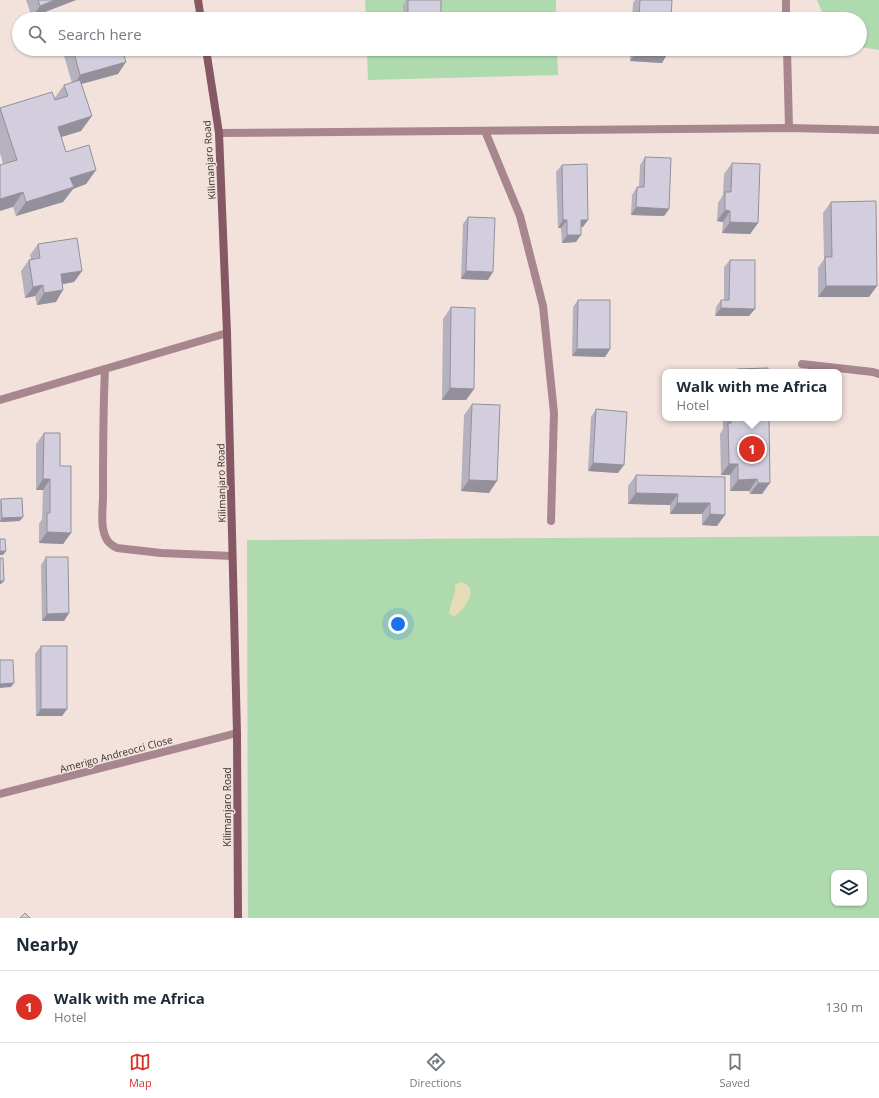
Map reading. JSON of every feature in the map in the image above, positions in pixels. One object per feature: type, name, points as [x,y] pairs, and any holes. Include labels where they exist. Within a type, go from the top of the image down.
[{"type":"main road","points":[[198,0],[200,12]]},
{"type":"main road","name":"Kilimanjaro Road","points":[[207,56],[219,133],[227,333],[237,733],[238,918]]},
{"type":"street","points":[[786,0],[786,12]]},
{"type":"street","points":[[787,56],[789,128]]},
{"type":"street","points":[[219,133],[789,128],[879,130]]},
{"type":"street","points":[[485,131],[520,216],[543,306],[554,413],[551,521]]},
{"type":"street","points":[[0,400],[227,333]]},
{"type":"street","points":[[802,364],[873,372],[879,374]]},
{"type":"street","points":[[105,369],[103,422],[103,529],[106,540],[117,548],[161,553],[232,556]]},
{"type":"street","name":"Amerigo Andreocci Close","points":[[0,794],[237,733]]},
{"type":"green space","points":[[365,0],[556,0],[556,12],[366,12]]},
{"type":"green space","points":[[817,0],[879,0],[879,50],[867,48],[867,12],[822,12]]},
{"type":"green space","points":[[367,56],[557,56],[558,75],[368,80]]},
{"type":"green space","points":[[879,536],[879,918],[248,918],[247,540]]},
{"type":"sand","points":[[461,582],[467,585],[471,593],[467,603],[455,616],[451,615],[449,612],[455,591],[455,585]]},
{"type":"building","points":[[38,0],[55,0],[40,6]]},
{"type":"building","points":[[408,0],[441,0],[441,12],[408,12]]},
{"type":"building","points":[[640,0],[672,0],[671,12],[639,12]]},
{"type":"building","points":[[75,56],[124,56],[126,62],[80,75]]},
{"type":"building","points":[[80,80],[92,116],[58,127],[66,152],[89,145],[96,170],[70,178],[74,187],[26,202],[23,192],[0,199],[0,165],[17,160],[0,108],[52,92],[55,100],[68,96],[64,85]]},
{"type":"building","points":[[645,157],[671,158],[669,209],[636,207],[637,187],[644,187]]},
{"type":"building","points":[[732,163],[760,164],[758,223],[730,222],[730,211],[725,210],[725,192],[731,192]]},
{"type":"building","points":[[587,164],[588,220],[581,220],[581,235],[567,235],[567,220],[563,220],[562,165]]},
{"type":"building","points":[[876,201],[877,286],[826,286],[825,257],[832,257],[831,202]]},
{"type":"building","points":[[468,217],[495,218],[493,272],[466,271]]},
{"type":"building","points":[[77,238],[82,271],[61,274],[63,290],[44,293],[43,285],[33,287],[29,260],[40,258],[38,244]]},
{"type":"building","points":[[730,260],[755,260],[755,309],[721,308],[721,300],[729,300]]},
{"type":"building","points":[[578,300],[610,300],[610,349],[577,349]]},
{"type":"building","points":[[451,307],[475,308],[474,389],[450,388]]},
{"type":"building","points":[[768,368],[768,369],[737,369]]},
{"type":"building","points":[[472,404],[500,405],[497,481],[469,480]]},
{"type":"building","points":[[596,409],[627,412],[624,465],[593,463]]},
{"type":"building","points":[[731,421],[769,421],[770,483],[758,483],[757,479],[738,480],[738,464],[729,464],[728,423],[731,423]]},
{"type":"building","points":[[44,433],[60,433],[60,466],[71,466],[71,533],[47,532],[47,513],[50,513],[50,479],[43,479]]},
{"type":"building","points":[[636,475],[725,477],[725,515],[710,514],[710,503],[677,503],[678,494],[636,493]]},
{"type":"building","points":[[22,498],[23,517],[2,518],[1,499]]},
{"type":"building","points":[[0,539],[5,539],[6,551],[0,551]]},
{"type":"building","points":[[46,557],[68,557],[69,613],[47,614]]},
{"type":"building","points":[[0,558],[3,558],[4,581],[0,581]]},
{"type":"building","points":[[41,646],[67,646],[67,709],[41,709]]},
{"type":"building","points":[[0,660],[13,660],[14,683],[0,684]]},
{"type":"building","points":[[25,913],[30,918],[20,918]]},
{"type":"place","name":"Walk with me Africa","points":[[752,449]]}]
